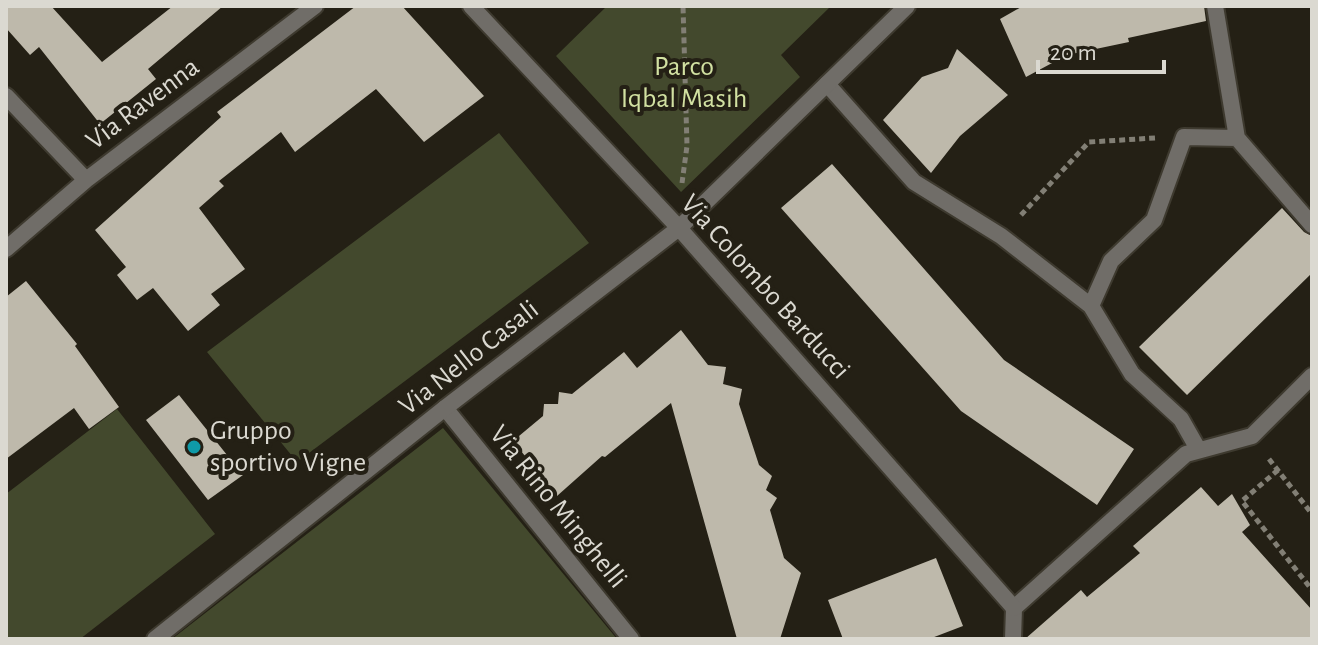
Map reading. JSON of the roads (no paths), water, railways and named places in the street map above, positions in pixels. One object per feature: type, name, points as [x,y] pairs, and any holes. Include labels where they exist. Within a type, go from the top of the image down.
[{"type":"street","name":"Via Ravenna","points":[[6,249],[86,180],[315,6]]},
{"type":"street","name":"Via Colombo Barducci","points":[[471,6],[679,228],[1014,608]]},
{"type":"street","name":"Via Nello Casali","points":[[155,639],[445,408],[679,228],[907,6]]},
{"type":"street","points":[[1215,6],[1237,138],[1312,225]]},
{"type":"street","points":[[827,84],[914,182],[1001,236],[1091,306],[1132,374],[1181,419],[1198,449]]},
{"type":"street","points":[[6,96],[86,180]]},
{"type":"street","points":[[1091,306],[1111,261],[1154,220],[1184,137],[1237,138]]},
{"type":"street","points":[[1013,639],[1014,608],[1186,454],[1252,436],[1312,376]]},
{"type":"street","name":"Via Rino Minghelli","points":[[445,408],[631,639]]},
{"type":"place","name":"Gruppo sportivo Vigne","points":[[194,447]]},
{"type":"park label","name":"Parco Iqbal Masih","points":[[684,83]]}]
